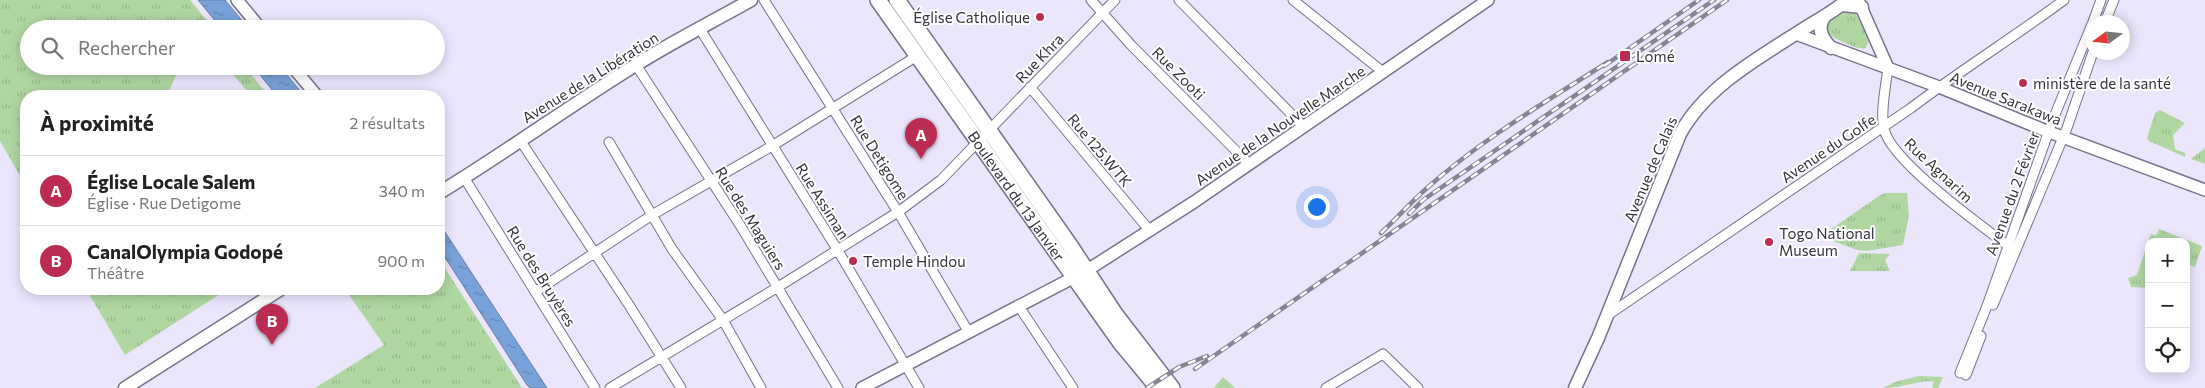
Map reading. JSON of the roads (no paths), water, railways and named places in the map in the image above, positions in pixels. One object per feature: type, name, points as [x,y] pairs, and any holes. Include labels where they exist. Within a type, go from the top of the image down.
[{"type":"highway","name":"Boulevard du 13 Janvier","points":[[878,0],[917,56],[983,135]]},
{"type":"highway","name":"Boulevard du 13 Janvier","points":[[897,0],[983,135],[1080,274],[1136,363],[1158,388]]},
{"type":"highway","name":"Boulevard du 13 Janvier","points":[[1080,274],[1172,388]]},
{"type":"main road","name":"Avenue de la Libération","points":[[445,186],[465,179],[520,140],[636,65],[751,0]]},
{"type":"main road","points":[[1844,2],[1860,4]]},
{"type":"main road","name":"Avenue de Calais","points":[[1575,388],[1668,162],[1690,116],[1704,101],[1735,75],[1844,2]]},
{"type":"main road","points":[[1825,16],[1820,22],[1820,30],[1831,48]]},
{"type":"main road","points":[[124,388],[140,384],[272,295]]},
{"type":"street","points":[[236,0],[253,20]]},
{"type":"street","name":"Rue Detigome","points":[[764,0],[898,212],[968,331]]},
{"type":"street","name":"Rue Zooti","points":[[1091,0],[1249,164]]},
{"type":"street","name":"Rue Khra","points":[[610,388],[898,212],[940,180],[1115,0]]},
{"type":"street","points":[[1180,0],[1304,127]]},
{"type":"street","points":[[1293,0],[1383,72]]},
{"type":"street","name":"Avenue de la Nouvelle Marche","points":[[862,388],[1080,274],[1249,164],[1488,0]]},
{"type":"street","name":"Avenue du Golfe","points":[[1606,316],[2023,31],[2064,0]]},
{"type":"street","name":"Avenue du 2 Février","points":[[2096,15],[2101,0]]},
{"type":"street","points":[[2108,15],[2114,0]]},
{"type":"street","points":[[1860,4],[1888,68],[1883,127]]},
{"type":"street","name":"Rue Assiman","points":[[700,29],[837,249],[904,365],[920,388]]},
{"type":"street","name":"Avenue Sarakawa","points":[[1796,34],[2205,190]]},
{"type":"street","points":[[1857,57],[1872,48],[1876,40]]},
{"type":"street","name":"Avenue du 2 Février","points":[[2085,45],[2049,132],[2007,245],[1963,374],[2063,137],[2090,60]]},
{"type":"street","points":[[535,292],[652,215],[772,146],[917,56]]},
{"type":"street","name":"Rue des Maguiers","points":[[636,65],[778,287],[838,388]]},
{"type":"street","points":[[300,75],[312,90]]},
{"type":"street","name":"Rue 125.WTK","points":[[1030,88],[1150,230]]},
{"type":"street","points":[[2059,108],[2071,112]]},
{"type":"street","name":"Rue Agnarim","points":[[1883,127],[1891,145],[1925,179],[2007,245]]},
{"type":"street","points":[[520,140],[681,388]]},
{"type":"street","points":[[609,142],[683,265],[723,320],[761,388]]},
{"type":"street","name":"Rue des Bruyères","points":[[465,179],[595,388]]},
{"type":"street","points":[[1018,305],[1072,388]]},
{"type":"street","points":[[1326,388],[1383,354],[1418,388]]},
{"type":"water","points":[[198,0],[225,0],[242,20],[215,20]]},
{"type":"water","points":[[260,75],[287,75],[299,90],[272,90]]},
{"type":"water","points":[[445,232],[547,388],[530,388],[445,257]]},
{"type":"railway","points":[[1604,66],[1699,0]]},
{"type":"railway","points":[[1409,214],[1423,200],[1714,0]]},
{"type":"railway","points":[[1195,369],[1727,0]]},
{"type":"railway","points":[[1381,233],[1427,188],[1470,153],[1515,121],[1608,62]]},
{"type":"railway","points":[[1147,388],[1179,367],[1207,356]]},
{"type":"place","name":"Église Catholique","points":[[1040,17]]},
{"type":"place","name":"Lomé","points":[[1625,56]]},
{"type":"place","name":"ministère de la santé","points":[[2023,83]]},
{"type":"place","name":"Église Locale Salem","points":[[921,159]]},
{"type":"place","name":"Togo National Museum","points":[[1769,242]]},
{"type":"place","name":"Temple Hindou","points":[[853,261]]},
{"type":"place","name":"CanalOlympia Godopé","points":[[272,345]]}]
